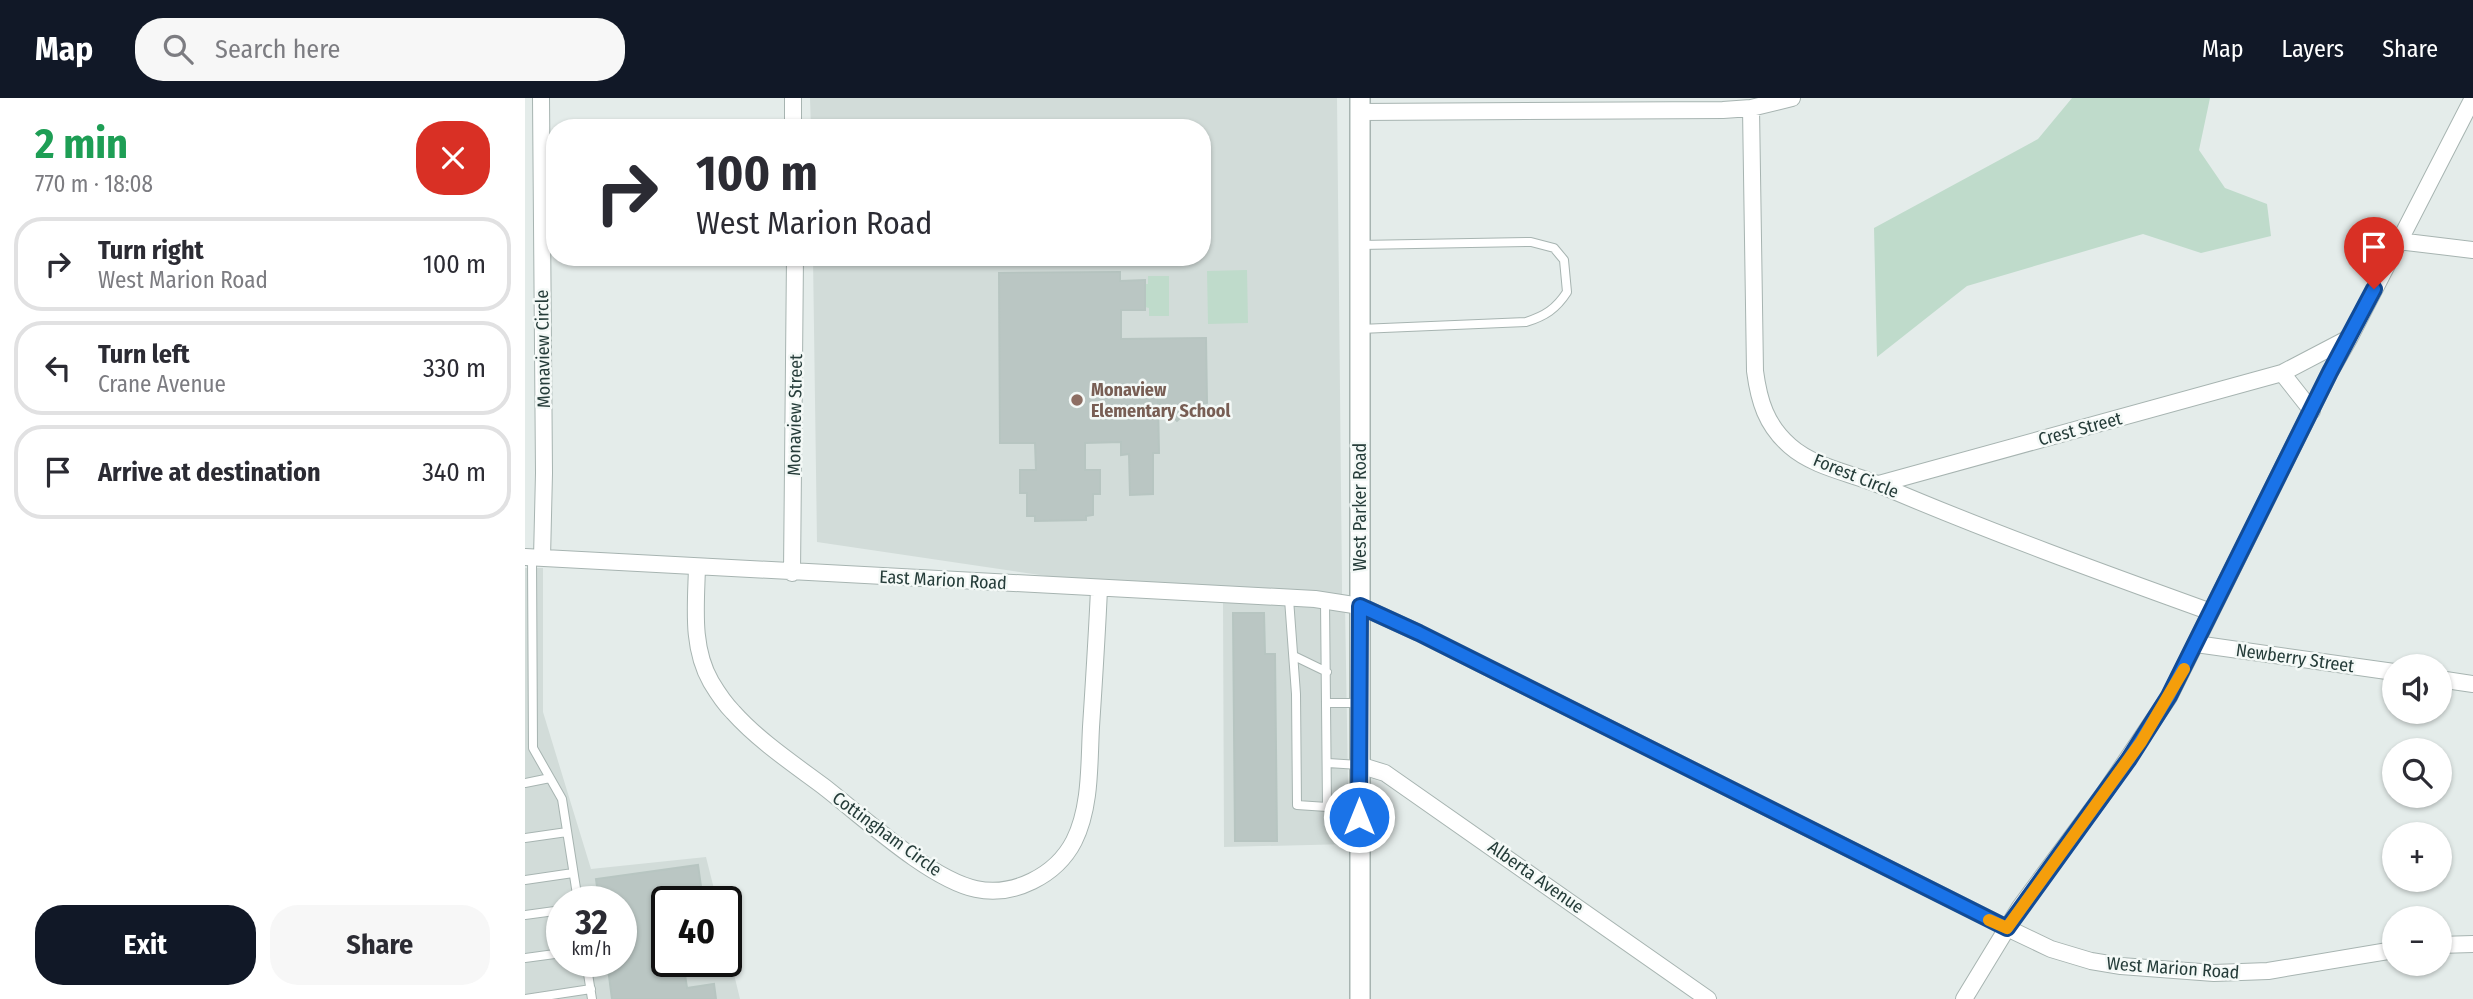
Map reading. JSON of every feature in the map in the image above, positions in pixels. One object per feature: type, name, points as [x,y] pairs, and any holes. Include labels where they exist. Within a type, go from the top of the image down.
[{"type":"street","name":"Monaview Circle","points":[[533,558],[544,473],[541,98]]},
{"type":"street","points":[[793,98],[793,119]]},
{"type":"street","points":[[1360,105],[1751,108],[1792,98]]},
{"type":"street","points":[[1964,999],[2007,928],[2141,742],[2169,696],[2330,372],[2473,98]]},
{"type":"street","name":"West Parker Road","points":[[1360,105],[1360,999]]},
{"type":"street","name":"Forest Circle","points":[[1751,108],[1755,371],[1762,408],[1777,434],[1792,448],[1828,466],[2211,612]]},
{"type":"street","points":[[2398,241],[2473,250]]},
{"type":"street","name":"Monaview Street","points":[[792,573],[795,266]]},
{"type":"street","name":"Crest Street","points":[[1878,484],[2282,373],[2350,337]]},
{"type":"street","points":[[2282,373],[2312,411]]},
{"type":"street","name":"East Marion Road","points":[[533,558],[1325,601],[1360,606]]},
{"type":"street","name":"Cottingham Circle","points":[[697,567],[696,612],[700,652],[712,683],[733,713],[777,751],[921,862],[959,883],[991,891],[1012,889],[1047,872],[1065,855],[1079,830],[1088,777],[1099,589]]},
{"type":"street","name":"West Marion Road","points":[[1360,606],[2051,949],[2121,967],[2214,973],[2268,971],[2382,952]]},
{"type":"street","name":"Newberry Street","points":[[2196,644],[2382,670]]},
{"type":"street","points":[[2452,681],[2473,684]]},
{"type":"street","name":"Alberta Avenue","points":[[1359,765],[1385,773],[1708,999]]},
{"type":"street","points":[[2452,945],[2473,944]]},
{"type":"lane","points":[[1360,245],[1531,242],[1554,248],[1564,260],[1567,292],[1556,308],[1540,318],[1526,322],[1360,329]]},
{"type":"lane","points":[[533,558],[533,748],[562,799],[575,886]]},
{"type":"lane","points":[[1289,599],[1294,656],[1297,805],[1327,807],[1325,601]]},
{"type":"lane","points":[[1294,656],[1327,672]]},
{"type":"lane","points":[[1328,703],[1359,703]]},
{"type":"lane","points":[[1328,763],[1359,765]]},
{"type":"lane","points":[[525,783],[550,778]]},
{"type":"lane","points":[[525,838],[567,832]]},
{"type":"lane","points":[[525,880],[573,873]]},
{"type":"lane","points":[[525,915],[546,912]]},
{"type":"lane","points":[[525,958],[546,955]]},
{"type":"lane","points":[[589,977],[592,999]]},
{"type":"lane","points":[[525,999],[591,989]]},
{"type":"shaded area","name":"Monaview Elementary School","points":[[810,98],[1337,98],[1342,603],[1345,604],[1349,844],[1224,847],[1223,602],[817,542],[813,266],[1211,266],[1211,119],[811,119]]},
{"type":"shaded area","points":[[525,568],[543,568],[543,712],[591,869],[706,857],[713,886],[651,886],[651,977],[735,977],[740,999],[525,999]]},
{"type":"green space","points":[[2072,98],[2210,98],[2199,150],[2225,188],[2267,204],[2271,236],[2201,253],[2143,234],[1967,286],[1877,357],[1874,228],[2038,139]]},
{"type":"green space","points":[[1247,270],[1248,323],[1208,324],[1207,271]]},
{"type":"green space","points":[[1148,276],[1169,276],[1169,316],[1149,316],[1149,308],[1145,307],[1145,284],[1148,284]]},
{"type":"building","points":[[1120,272],[1120,281],[1145,280],[1145,310],[1121,310],[1121,339],[1206,338],[1207,403],[1195,405],[1177,421],[1158,402],[1159,453],[1153,453],[1153,494],[1130,495],[1129,454],[1121,455],[1121,442],[1085,443],[1085,470],[1100,470],[1100,494],[1093,494],[1093,515],[1086,516],[1086,520],[1035,521],[1035,516],[1027,516],[1027,493],[1020,493],[1020,470],[1036,470],[1035,443],[1000,443],[999,273]]},
{"type":"building","points":[[1233,613],[1264,613],[1265,654],[1275,654],[1277,841],[1235,841]]},
{"type":"building","points":[[698,865],[701,886],[651,886],[651,977],[685,977],[687,988],[714,984],[716,999],[612,999],[609,977],[637,977],[637,886],[597,886],[596,879]]},
{"type":"slow traffic","points":[[1989,920],[2007,928],[2141,742],[2184,669]]},
{"type":"place","name":"Monaview Elementary School","points":[[1077,400]]},
{"type":"route","points":[[1359,817],[1360,606],[1419,633],[2007,928],[2141,742],[2169,696],[2374,289]]}]
